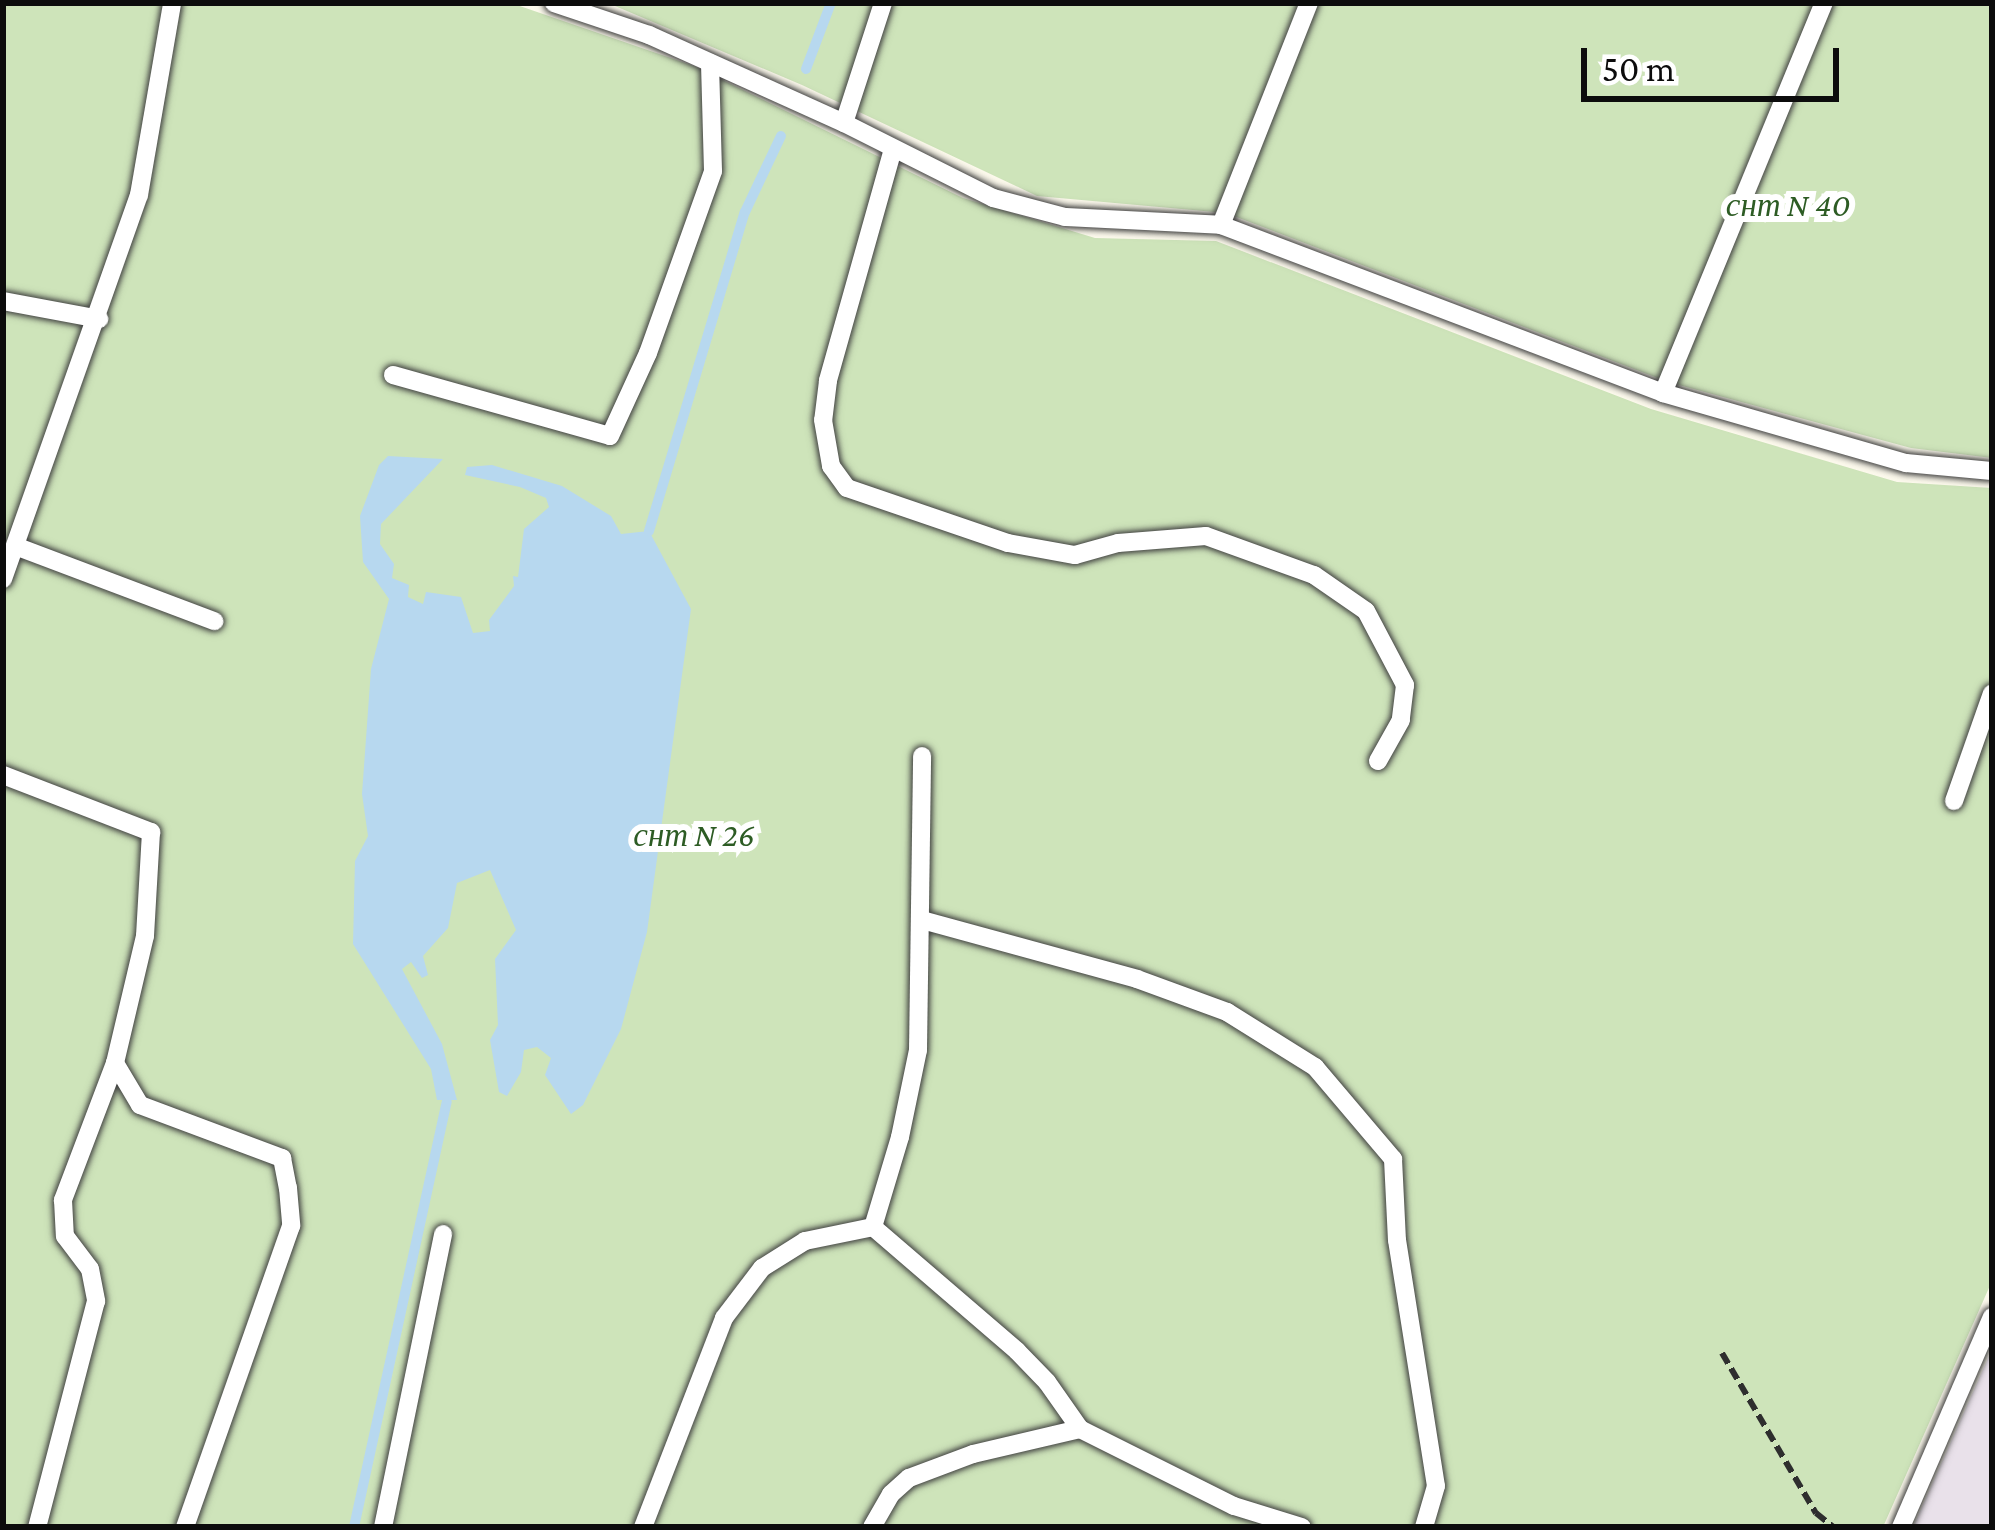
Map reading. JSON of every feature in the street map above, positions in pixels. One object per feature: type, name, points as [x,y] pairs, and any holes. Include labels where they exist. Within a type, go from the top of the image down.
[{"type":"lane","points":[[3,579],[18,548],[139,196],[172,3]]},
{"type":"lane","points":[[554,3],[710,63],[993,198],[1065,217],[1221,225],[1663,393],[1906,463],[1992,471]]},
{"type":"lane","points":[[844,123],[883,3]]},
{"type":"lane","points":[[1221,225],[1309,3]]},
{"type":"lane","points":[[1663,393],[1824,3]]},
{"type":"lane","points":[[393,375],[610,436],[648,353],[713,171],[710,63]]},
{"type":"lane","points":[[893,149],[829,381],[823,420],[831,466],[847,488],[1008,543],[1075,555],[1118,544],[1206,536],[1314,575],[1366,611],[1405,685],[1401,720],[1378,761]]},
{"type":"lane","points":[[3,301],[99,319]]},
{"type":"lane","points":[[18,548],[214,621]]},
{"type":"lane","points":[[1954,801],[1992,693]]},
{"type":"lane","points":[[873,1227],[900,1137],[918,1051],[922,757]]},
{"type":"lane","points":[[3,775],[151,832],[145,936],[115,1063],[63,1200],[65,1236],[90,1269],[96,1301],[37,1527]]},
{"type":"lane","points":[[922,920],[1137,979],[1227,1012],[1315,1067],[1393,1159],[1397,1240],[1436,1486],[1424,1527]]},
{"type":"lane","points":[[115,1063],[140,1105],[282,1158],[288,1188],[291,1226],[184,1527]]},
{"type":"lane","points":[[873,1227],[1017,1352],[1047,1382],[1080,1429],[1234,1506],[1303,1527]]},
{"type":"lane","points":[[644,1527],[714,1340],[736,1301],[762,1268],[805,1241],[873,1227]]},
{"type":"lane","points":[[383,1527],[443,1234]]},
{"type":"lane","points":[[1901,1527],[1992,1317]]},
{"type":"lane","points":[[872,1527],[891,1494],[910,1478],[974,1454],[1080,1429]]},
{"type":"path","points":[[1722,1352],[1816,1513],[1833,1527]]},
{"type":"shaded area","points":[[1992,1349],[1992,1527],[1913,1527]]},
{"type":"green space","name":"снт N 26","points":[[3,3],[511,3],[694,66],[963,198],[1095,238],[1216,241],[1651,409],[1897,482],[1992,488],[1992,1281],[1883,1527],[3,1527]]},
{"type":"green space","name":"снт N 40","points":[[608,3],[1992,3],[1992,458],[1911,448],[1668,382],[1226,213],[1037,196],[802,85]]},
{"type":"water","points":[[388,456],[443,459],[381,524],[380,544],[394,564],[392,578],[409,585],[408,597],[423,604],[426,592],[461,597],[473,633],[490,631],[489,620],[514,586],[513,576],[518,577],[524,529],[549,507],[546,498],[520,487],[465,475],[467,467],[492,465],[562,486],[611,516],[621,534],[649,531],[691,609],[647,932],[621,1029],[583,1105],[571,1114],[545,1075],[551,1058],[537,1047],[524,1050],[521,1072],[507,1096],[499,1092],[490,1040],[498,1025],[495,959],[516,930],[490,870],[457,883],[448,928],[423,956],[428,975],[422,978],[411,962],[402,969],[442,1044],[457,1100],[437,1100],[431,1069],[353,944],[355,861],[368,836],[362,794],[371,669],[389,599],[363,562],[360,516],[379,465]]},
{"type":"waterway","points":[[806,69],[831,3]]},
{"type":"waterway","points":[[649,531],[745,212],[781,136]]},
{"type":"waterway","points":[[354,1527],[447,1102]]}]
